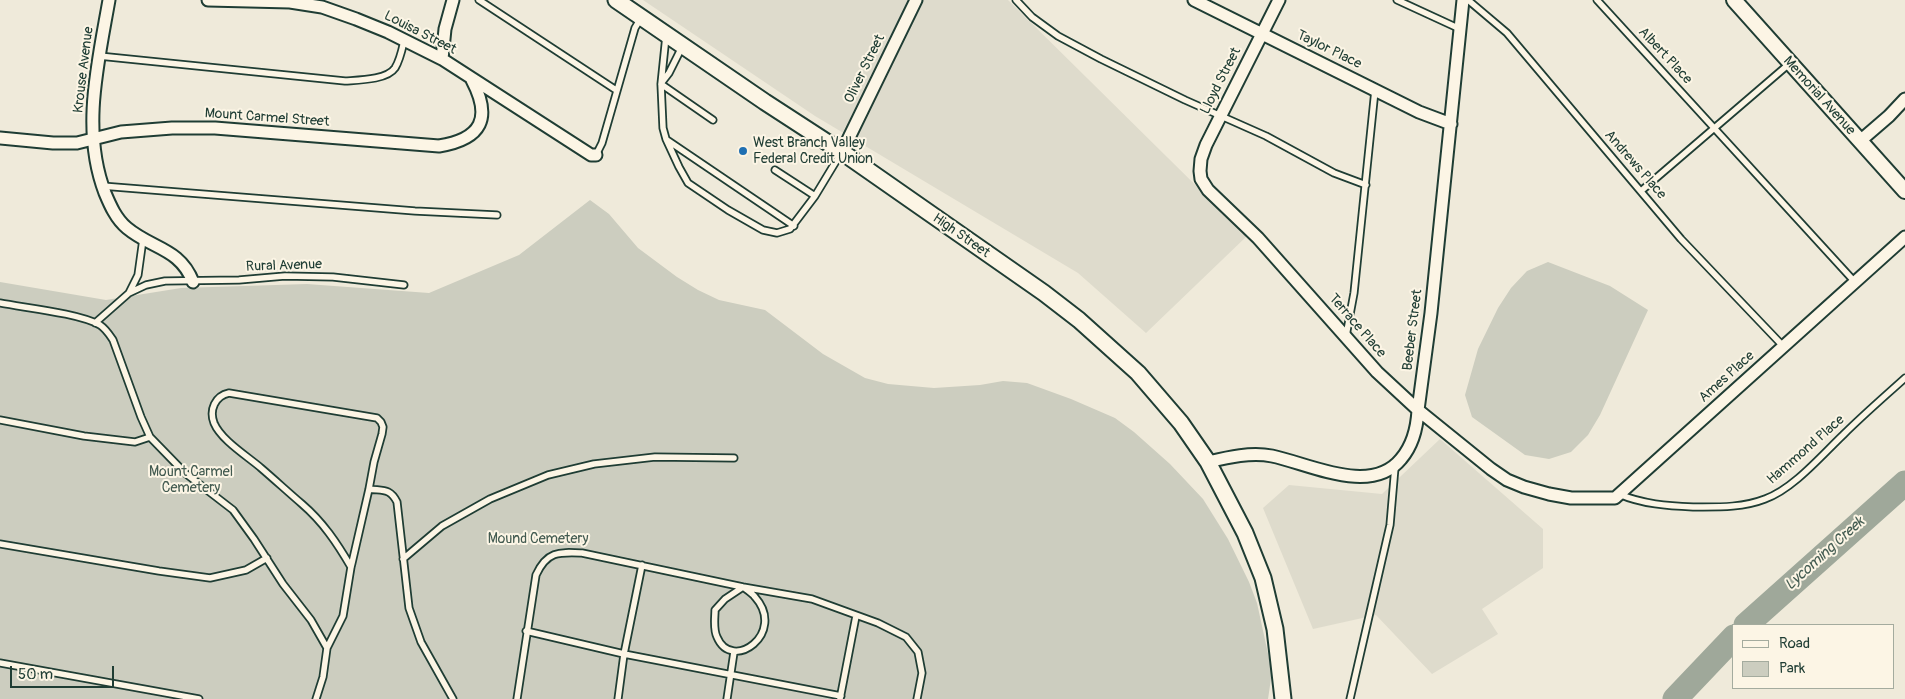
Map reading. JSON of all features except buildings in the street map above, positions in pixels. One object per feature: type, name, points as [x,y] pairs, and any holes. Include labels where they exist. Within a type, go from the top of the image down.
[{"type":"main road","name":"High Street","points":[[616,0],[842,152],[1044,293],[1079,320],[1124,360],[1164,402],[1208,462],[1245,533],[1263,578],[1275,628],[1284,699]]},
{"type":"street","name":"Krouse Avenue","points":[[109,0],[95,89],[93,140],[102,186],[109,204],[125,226],[143,239],[181,260],[190,272],[193,282]]},
{"type":"street","name":"Louisa Street","points":[[208,0],[290,1],[322,7],[364,22],[442,59],[591,155],[596,155]]},
{"type":"street","points":[[442,59],[445,29],[452,0]]},
{"type":"street","name":"Oliver Street","points":[[842,152],[916,0]]},
{"type":"street","name":"Taylor Place","points":[[1194,0],[1420,112],[1451,124]]},
{"type":"street","name":"Lloyd Street","points":[[1201,179],[1201,159],[1220,116],[1279,0]]},
{"type":"street","name":"Beeber Street","points":[[1395,466],[1413,440],[1417,426],[1431,313],[1463,0]]},
{"type":"street","name":"Memorial Avenue","points":[[1734,0],[1905,191]]},
{"type":"street","name":"Mount Carmel Street","points":[[0,138],[53,143],[77,143],[121,132],[172,128],[215,128],[439,146],[465,140],[480,123],[482,106],[480,94],[472,80]]},
{"type":"street","points":[[1860,141],[1889,116],[1905,98]]},
{"type":"street","name":"Terrace Place","points":[[1201,179],[1208,190],[1258,238],[1377,372],[1418,410],[1491,469],[1507,480],[1549,494],[1571,498],[1615,498],[1619,494]]},
{"type":"street","name":"Ames Place","points":[[1619,494],[1905,236]]},
{"type":"street","points":[[1208,462],[1234,456],[1258,454],[1272,456],[1324,471],[1357,477],[1386,473],[1395,466]]},
{"type":"lane","points":[[479,0],[616,90]]},
{"type":"lane","points":[[1016,0],[1032,17],[1058,36],[1101,59],[1266,136],[1334,173],[1366,185]]},
{"type":"lane","points":[[1397,0],[1460,29]]},
{"type":"lane","name":"Andrews Place","points":[[1468,0],[1507,33],[1695,253],[1783,346]]},
{"type":"lane","name":"Albert Place","points":[[1597,0],[1716,129]]},
{"type":"lane","points":[[596,155],[602,143],[635,28],[641,17]]},
{"type":"lane","points":[[666,34],[661,84],[663,128],[666,140],[688,183],[728,210],[763,230],[777,233],[794,226],[842,152]]},
{"type":"lane","points":[[99,56],[234,68],[345,81],[365,80],[391,72],[401,55],[404,41]]},
{"type":"lane","points":[[661,84],[669,74],[682,46]]},
{"type":"lane","points":[[1641,191],[1716,129],[1790,63]]},
{"type":"lane","points":[[661,84],[713,120]]},
{"type":"lane","points":[[1346,336],[1354,293],[1375,90]]},
{"type":"lane","points":[[1716,129],[1854,281]]},
{"type":"lane","points":[[666,140],[794,226]]},
{"type":"lane","points":[[776,170],[815,196]]},
{"type":"lane","points":[[102,186],[415,211],[497,215]]},
{"type":"lane","points":[[95,323],[129,293],[138,275],[143,239]]},
{"type":"lane","name":"Rural Avenue","points":[[129,293],[146,285],[165,281],[193,282],[285,276],[333,277],[404,285]]},
{"type":"lane","points":[[0,303],[80,318],[95,323],[107,330],[113,340],[140,418],[150,437],[185,473],[232,510],[267,558],[283,584],[311,620],[328,648]]},
{"type":"lane","name":"Hammond Place","points":[[1619,494],[1648,503],[1686,506],[1719,507],[1747,505],[1766,499],[1784,489],[1905,378]]},
{"type":"lane","points":[[316,699],[323,677],[328,648],[344,616],[351,567],[383,427],[382,422],[377,418],[228,394],[219,397],[215,402],[212,415],[218,430],[231,444],[303,505],[324,526],[351,567]]},
{"type":"lane","points":[[0,420],[84,436],[135,442],[150,437]]},
{"type":"lane","points":[[403,558],[442,526],[490,499],[548,475],[594,464],[655,458],[734,458]]},
{"type":"lane","points":[[1350,699],[1390,526],[1395,466]]},
{"type":"lane","points":[[369,489],[387,491],[393,494],[397,502],[409,608],[421,642],[454,699]]},
{"type":"lane","points":[[0,544],[210,578],[246,570],[267,558]]},
{"type":"lane","points":[[517,699],[536,575],[541,563],[559,552],[582,554],[642,565],[743,587],[812,599],[878,623],[906,637],[918,652],[922,673],[917,699]]},
{"type":"lane","points":[[618,699],[624,654],[642,565]]},
{"type":"lane","points":[[743,587],[755,597],[762,609],[766,622],[760,638],[750,648],[734,652],[726,648],[717,638],[715,610],[725,598],[743,587]]},
{"type":"lane","points":[[526,631],[624,654],[731,674],[841,698],[856,616]]},
{"type":"lane","points":[[727,699],[734,652]]},
{"type":"lane","points":[[0,663],[200,699]]},
{"type":"shaded area","points":[[643,0],[1008,0],[1247,236],[1146,333],[1078,273],[815,116]]},
{"type":"shaded area","points":[[1440,439],[1543,529],[1543,568],[1482,609],[1498,634],[1432,674],[1376,615],[1313,629],[1263,508],[1289,485],[1382,494]]},
{"type":"green space","points":[[590,200],[609,214],[638,248],[677,277],[719,300],[765,310],[823,354],[865,378],[888,384],[934,388],[980,385],[1003,381],[1027,383],[1115,418],[1170,464],[1203,499],[1228,539],[1257,603],[1272,672],[1268,699],[0,699],[0,282],[106,300],[181,288],[307,284],[429,293],[519,255]]},
{"type":"green space","points":[[1548,262],[1610,286],[1648,310],[1600,415],[1588,435],[1571,452],[1549,459],[1525,455],[1472,417],[1465,395],[1478,349],[1498,308],[1511,288],[1527,271]]},
{"type":"waterway","name":"Lycoming Creek","points":[[1747,624],[1905,483]]},
{"type":"waterway","name":"Lycoming Creek","points":[[1675,699],[1732,639]]},
{"type":"place","name":"West Branch Valley Federal Credit Union","points":[[743,151]]},
{"type":"park label","name":"Mount Carmel Cemetery","points":[[191,480]]},
{"type":"park label","name":"Mound Cemetery","points":[[538,539]]}]
